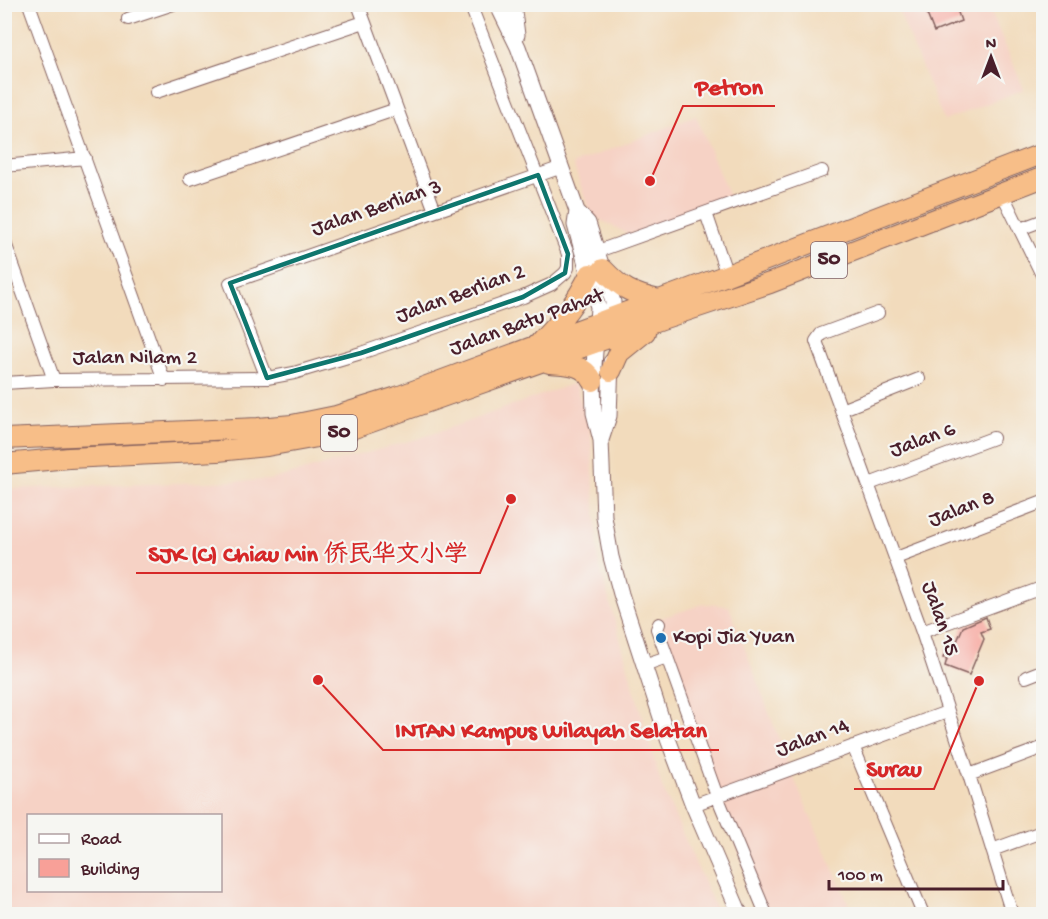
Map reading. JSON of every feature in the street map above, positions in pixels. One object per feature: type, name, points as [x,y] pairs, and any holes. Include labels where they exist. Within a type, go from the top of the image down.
[{"type":"highway","name":"Jalan Batu Pahat","points":[[4,439],[258,429],[336,416],[540,354],[604,341],[660,309],[724,266],[1044,153]]},
{"type":"highway","name":"Jalan Batu Pahat","points":[[4,464],[69,458],[218,451],[309,440],[340,433],[540,354],[605,320],[770,283],[1044,177]]},
{"type":"highway","points":[[597,265],[620,286],[660,309],[619,353],[602,376],[540,354],[597,265]]},
{"type":"highway","points":[[32,437],[62,449],[69,458],[99,434]]},
{"type":"street","points":[[29,4],[165,380]]},
{"type":"street","points":[[128,20],[173,4]]},
{"type":"street","points":[[358,4],[435,211]]},
{"type":"street","name":"Jalan Berlian 2","points":[[267,378],[294,373],[361,353],[523,297],[560,278],[568,268],[570,260],[470,4]]},
{"type":"street","points":[[496,4],[518,47],[577,211],[588,224],[597,265]]},
{"type":"street","points":[[513,4],[518,47]]},
{"type":"street","points":[[156,92],[364,22]]},
{"type":"street","points":[[190,179],[397,109]]},
{"type":"street","points":[[4,166],[85,158]]},
{"type":"street","name":"Jalan Berlian 3","points":[[267,378],[230,283],[562,167]]},
{"type":"street","points":[[597,265],[706,213],[822,171]]},
{"type":"street","points":[[1002,193],[1044,279]]},
{"type":"street","points":[[577,211],[575,225],[597,265],[613,302],[605,320],[602,376],[594,413],[601,440],[604,517],[611,557],[668,739],[693,805],[741,915]]},
{"type":"street","points":[[706,213],[724,266]]},
{"type":"street","points":[[1020,229],[1044,220]]},
{"type":"street","points":[[4,240],[10,277],[54,380]]},
{"type":"street","name":"Jalan 15","points":[[878,313],[821,334],[816,341],[922,632],[969,775],[1011,915]]},
{"type":"street","name":"Jalan Nilam 2","points":[[4,383],[54,380],[267,378]]},
{"type":"street","points":[[841,410],[919,379]]},
{"type":"street","name":"Jalan 6","points":[[869,484],[993,438]]},
{"type":"street","name":"Jalan 8","points":[[896,558],[1043,502]]},
{"type":"street","points":[[922,632],[1044,587]]},
{"type":"street","points":[[658,624],[657,629],[717,796],[766,915]]},
{"type":"street","points":[[644,665],[667,657]]},
{"type":"street","points":[[1026,677],[1044,670]]},
{"type":"street","name":"Jalan 14","points":[[693,805],[947,712]]},
{"type":"street","points":[[853,746],[923,915]]},
{"type":"street","points":[[969,775],[1044,747]]},
{"type":"street","points":[[992,850],[1044,831]]},
{"type":"highlighted area","points":[[538,175],[568,254],[565,273],[523,297],[361,353],[267,378],[230,283]]},
{"type":"shaded area","points":[[896,5],[988,5],[1024,89],[944,121]]},
{"type":"shaded area","points":[[696,116],[729,197],[630,235],[591,215],[573,164]]},
{"type":"shaded area","points":[[575,383],[591,433],[598,561],[662,787],[718,914],[5,914],[5,489],[270,480],[424,437]]},
{"type":"shaded area","points":[[703,604],[729,606],[792,774],[853,914],[761,914],[656,620]]},
{"type":"building","points":[[923,4],[955,4],[961,21],[934,32]]},
{"type":"building","points":[[986,617],[990,629],[981,632],[984,639],[969,675],[945,666],[947,659],[943,658],[947,646],[952,648],[953,645],[955,646],[963,627]]},
{"type":"place","name":"Petron","points":[[650,181]]},
{"type":"place","name":"SJK (C) Chiau Min 侨民华文小学","points":[[511,499]]},
{"type":"place","name":"Kopi Jia Yuan","points":[[661,638]]},
{"type":"place","name":"INTAN Kampus Wilayah Selatan","points":[[318,680]]},
{"type":"place","name":"Surau","points":[[979,681]]}]
